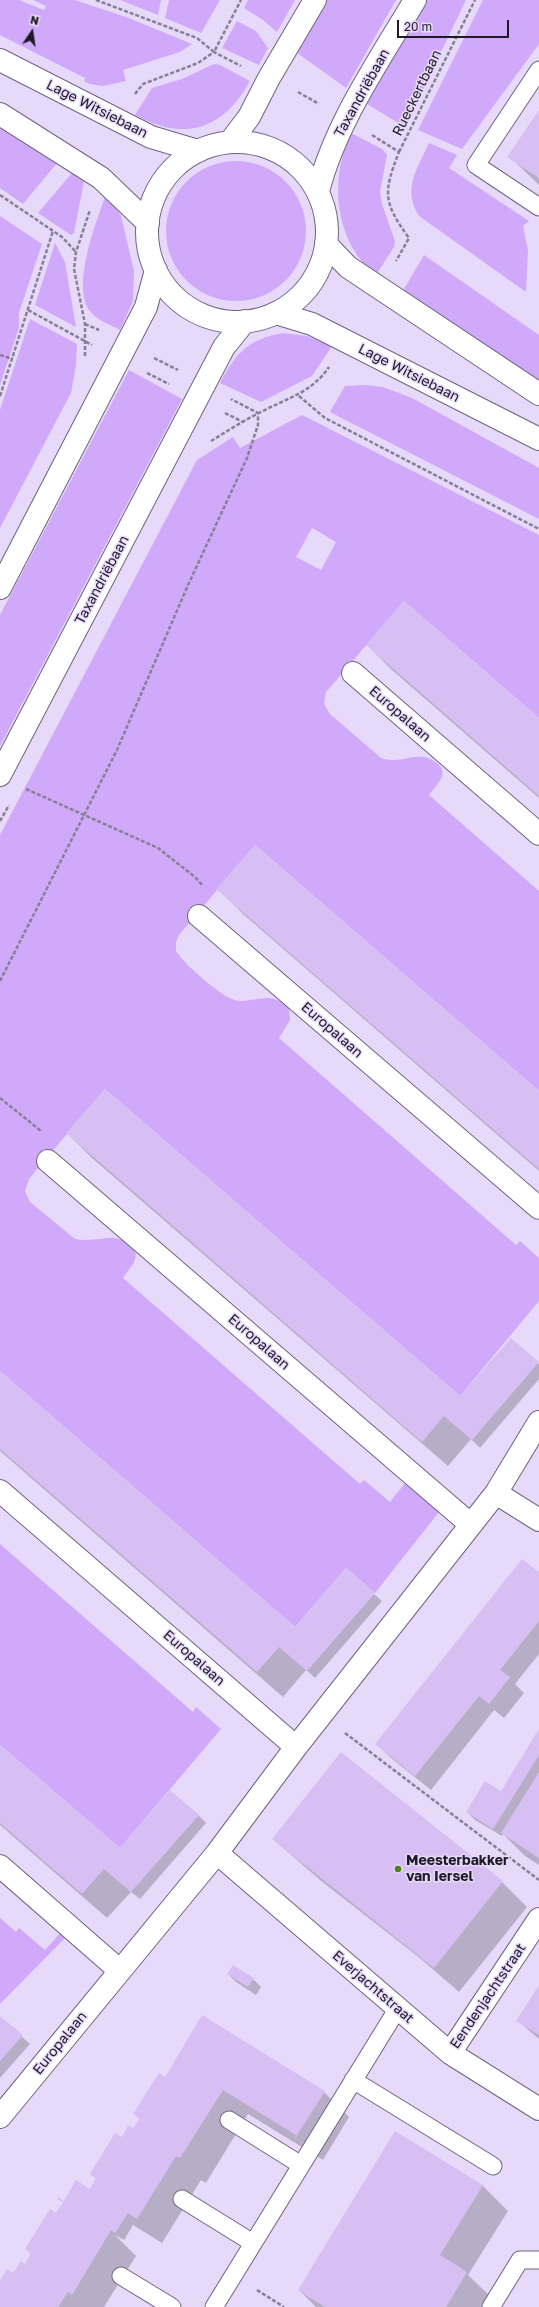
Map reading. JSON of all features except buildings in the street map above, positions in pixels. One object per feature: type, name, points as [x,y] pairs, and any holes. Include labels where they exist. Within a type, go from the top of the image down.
[{"type":"street","points":[[230,142],[249,117],[269,78],[315,0]]},
{"type":"street","name":"Taxandriëbaan","points":[[318,191],[326,159],[345,119],[415,0]]},
{"type":"street","name":"Lage Witsiebaan","points":[[0,60],[151,137],[198,151]]},
{"type":"street","points":[[0,114],[101,178],[148,223]]},
{"type":"street","points":[[230,142],[251,143],[272,149],[290,159],[306,173],[318,191],[326,217],[326,244],[321,265],[310,285],[295,300],[276,313],[261,319],[223,321],[202,315],[183,304],[167,289],[156,270],[149,247],[148,223],[152,201],[163,180],[179,164],[198,151],[214,145],[230,142]]},
{"type":"street","points":[[326,244],[348,267],[539,394]]},
{"type":"street","points":[[0,588],[146,307],[156,270]]},
{"type":"street","name":"Lage Witsiebaan","points":[[276,313],[312,324],[539,439]]},
{"type":"street","name":"Taxandriëbaan","points":[[9,780],[224,346],[245,321]]},
{"type":"street","name":"Europalaan","points":[[353,673],[539,834]]},
{"type":"street","name":"Europalaan","points":[[199,916],[539,1208]]},
{"type":"street","name":"Europalaan","points":[[48,1160],[470,1524]]},
{"type":"street","name":"Europalaan","points":[[0,2117],[119,1970],[217,1853],[296,1746],[496,1492],[539,1422]]},
{"type":"street","name":"Europalaan","points":[[0,1491],[296,1746]]},
{"type":"street","points":[[496,1492],[539,1520]]},
{"type":"street","name":"Everjachtstraat","points":[[217,1853],[450,2053],[539,2109]]},
{"type":"street","points":[[0,1866],[119,1970]]},
{"type":"street","name":"Eendenjachtstraat","points":[[450,2053],[539,1919]]},
{"type":"lane","points":[[539,70],[476,164],[539,208]]},
{"type":"lane","points":[[214,2307],[398,2008]]},
{"type":"lane","points":[[353,2080],[493,2166]]},
{"type":"lane","points":[[229,2120],[302,2165]]},
{"type":"lane","points":[[182,2199],[253,2243]]},
{"type":"lane","points":[[490,2307],[520,2260],[539,2260]]},
{"type":"lane","points":[[122,2276],[172,2307]]},
{"type":"path","points":[[96,0],[197,38],[214,52],[241,0]]},
{"type":"path","name":"Rueckertbaan","points":[[399,152],[475,0]]},
{"type":"path","points":[[0,195],[53,231],[76,252]]},
{"type":"path","points":[[0,396],[53,231]]},
{"type":"path","points":[[0,981],[117,750],[188,585],[247,458],[258,425],[258,413],[126,343],[85,324]]},
{"type":"path","points":[[0,355],[13,359]]},
{"type":"path","points":[[299,396],[325,418],[539,529]]},
{"type":"path","points":[[9,780],[84,816],[158,848],[195,877],[212,896],[199,916]]},
{"type":"path","points":[[0,1098],[44,1133],[51,1150],[48,1160]]},
{"type":"path","points":[[321,1715],[539,1880]]},
{"type":"shaded area","points":[[0,0],[19,0],[44,10],[46,6],[33,0],[75,0],[126,17],[192,44],[180,52],[123,70],[126,81],[103,86],[90,84],[84,81],[85,78],[0,35]]},
{"type":"shaded area","points":[[120,0],[161,0],[158,15]]},
{"type":"shaded area","points":[[169,0],[220,0],[201,33],[165,18]]},
{"type":"shaded area","points":[[248,0],[295,0],[277,32],[263,20],[244,8]]},
{"type":"shaded area","points":[[325,0],[396,0],[346,88],[296,52]]},
{"type":"shaded area","points":[[425,0],[466,0],[405,127],[367,104]]},
{"type":"shaded area","points":[[483,0],[539,0],[539,44],[462,149],[418,130]]},
{"type":"shaded area","points":[[237,21],[256,31],[268,48],[259,65],[222,48]]},
{"type":"shaded area","points":[[214,64],[220,65],[250,81],[228,111],[215,120],[201,126],[186,129],[170,128],[153,123],[135,115],[152,88],[182,79]]},
{"type":"shaded area","points":[[0,125],[57,163],[23,204],[0,188]]},
{"type":"shaded area","points":[[351,133],[382,149],[387,155],[380,192],[382,204],[395,241],[394,247],[376,275],[362,261],[351,245],[344,227],[340,208],[338,189],[340,170],[344,151]]},
{"type":"shaded area","points":[[429,143],[457,155],[449,168],[529,221],[523,226],[528,251],[526,292],[419,216],[414,206],[412,197],[413,179]]},
{"type":"shaded area","points":[[243,161],[263,166],[286,181],[301,204],[305,217],[305,245],[301,258],[286,281],[263,296],[250,300],[229,301],[209,296],[186,281],[171,258],[167,245],[166,224],[171,204],[186,181],[209,166],[222,162]]},
{"type":"shaded area","points":[[72,173],[84,181],[74,233],[71,235],[38,213]]},
{"type":"shaded area","points":[[105,196],[116,207],[121,216],[134,271],[133,301],[120,330],[92,314],[84,299],[83,285],[87,253]]},
{"type":"shaded area","points":[[0,216],[42,244],[19,313],[19,328],[0,385]]},
{"type":"shaded area","points":[[55,243],[65,262],[76,327],[35,305]]},
{"type":"shaded area","points":[[424,255],[539,335],[539,388],[401,294]]},
{"type":"shaded area","points":[[30,319],[77,344],[76,365],[71,393],[0,528],[0,410]]},
{"type":"shaded area","points":[[283,333],[307,336],[332,346],[312,376],[261,402],[220,383],[232,363],[244,349],[261,339]]},
{"type":"shaded area","points":[[129,370],[182,399],[0,746],[0,615]]},
{"type":"shaded area","points":[[365,385],[383,387],[412,398],[539,468],[539,519],[330,412],[345,386]]},
{"type":"shaded area","points":[[302,415],[539,535],[539,718],[404,601],[326,692],[324,704],[330,714],[381,758],[396,760],[424,757],[431,759],[438,764],[441,768],[442,776],[438,784],[429,795],[539,891],[539,1091],[255,845],[179,935],[176,942],[176,951],[187,964],[224,995],[239,1001],[270,998],[282,1002],[289,1007],[290,1020],[279,1038],[516,1245],[520,1241],[539,1258],[539,1301],[460,1396],[105,1089],[29,1179],[25,1191],[30,1202],[75,1239],[90,1240],[118,1238],[131,1246],[136,1254],[134,1262],[123,1278],[360,1484],[364,1480],[390,1502],[405,1483],[439,1512],[375,1593],[346,1568],[295,1627],[0,1371],[0,835],[197,460],[233,437],[240,448]],"holes":[[[312,528],[336,542],[321,570],[296,557]]]},
{"type":"shaded area","points":[[0,1544],[193,1712],[196,1707],[221,1729],[120,1848],[0,1745]]},
{"type":"shaded area","points":[[0,1918],[16,1932],[19,1928],[45,1950],[61,1932],[67,1936],[0,2004]]},
{"type":"place","name":"Meesterbakker van Iersel","points":[[398,1869]]}]
